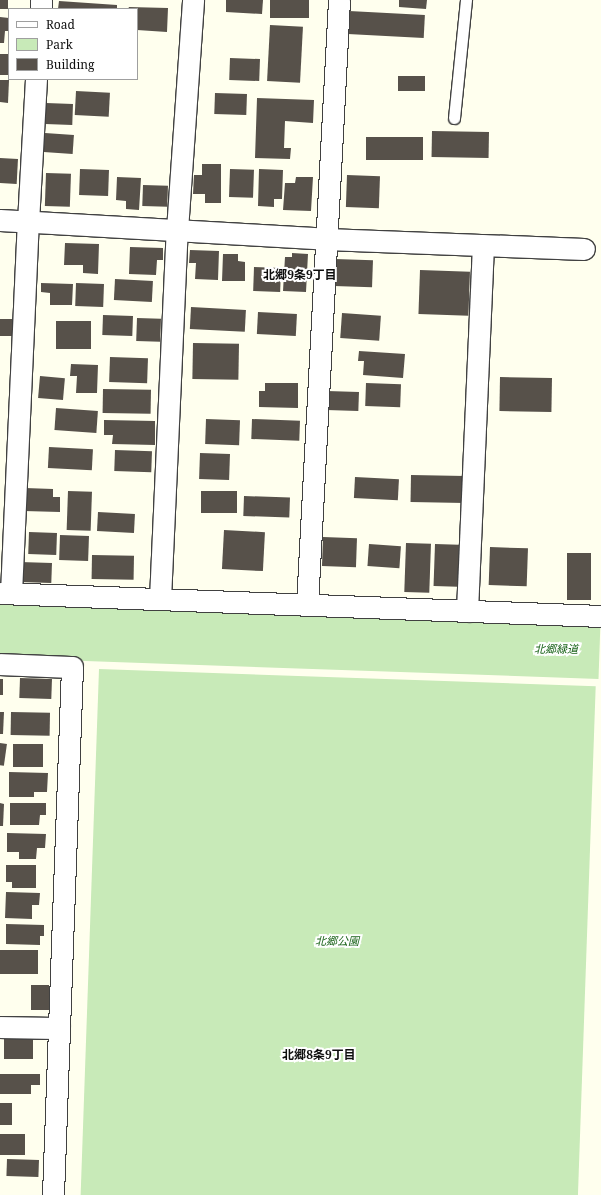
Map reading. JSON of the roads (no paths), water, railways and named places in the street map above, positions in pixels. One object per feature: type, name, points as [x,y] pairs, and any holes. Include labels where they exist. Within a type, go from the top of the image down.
[{"type":"street","points":[[160,599],[177,230],[193,0]]},
{"type":"street","points":[[307,605],[339,0]]},
{"type":"street","points":[[36,80],[6,593],[601,616]]},
{"type":"street","points":[[0,220],[326,239],[584,250]]},
{"type":"street","points":[[467,611],[483,245]]},
{"type":"street","points":[[0,664],[72,666],[53,1195]]},
{"type":"street","points":[[0,1027],[59,1028]]},
{"type":"lane","points":[[454,118],[466,0]]},
{"type":"district","name":"北郷9条9丁目","points":[[300,275]]},
{"type":"district","name":"北郷8条9丁目","points":[[319,1055]]},
{"type":"park label","name":"北郷緑道","points":[[556,649]]},
{"type":"park label","name":"北郷公園","points":[[337,941]]}]
